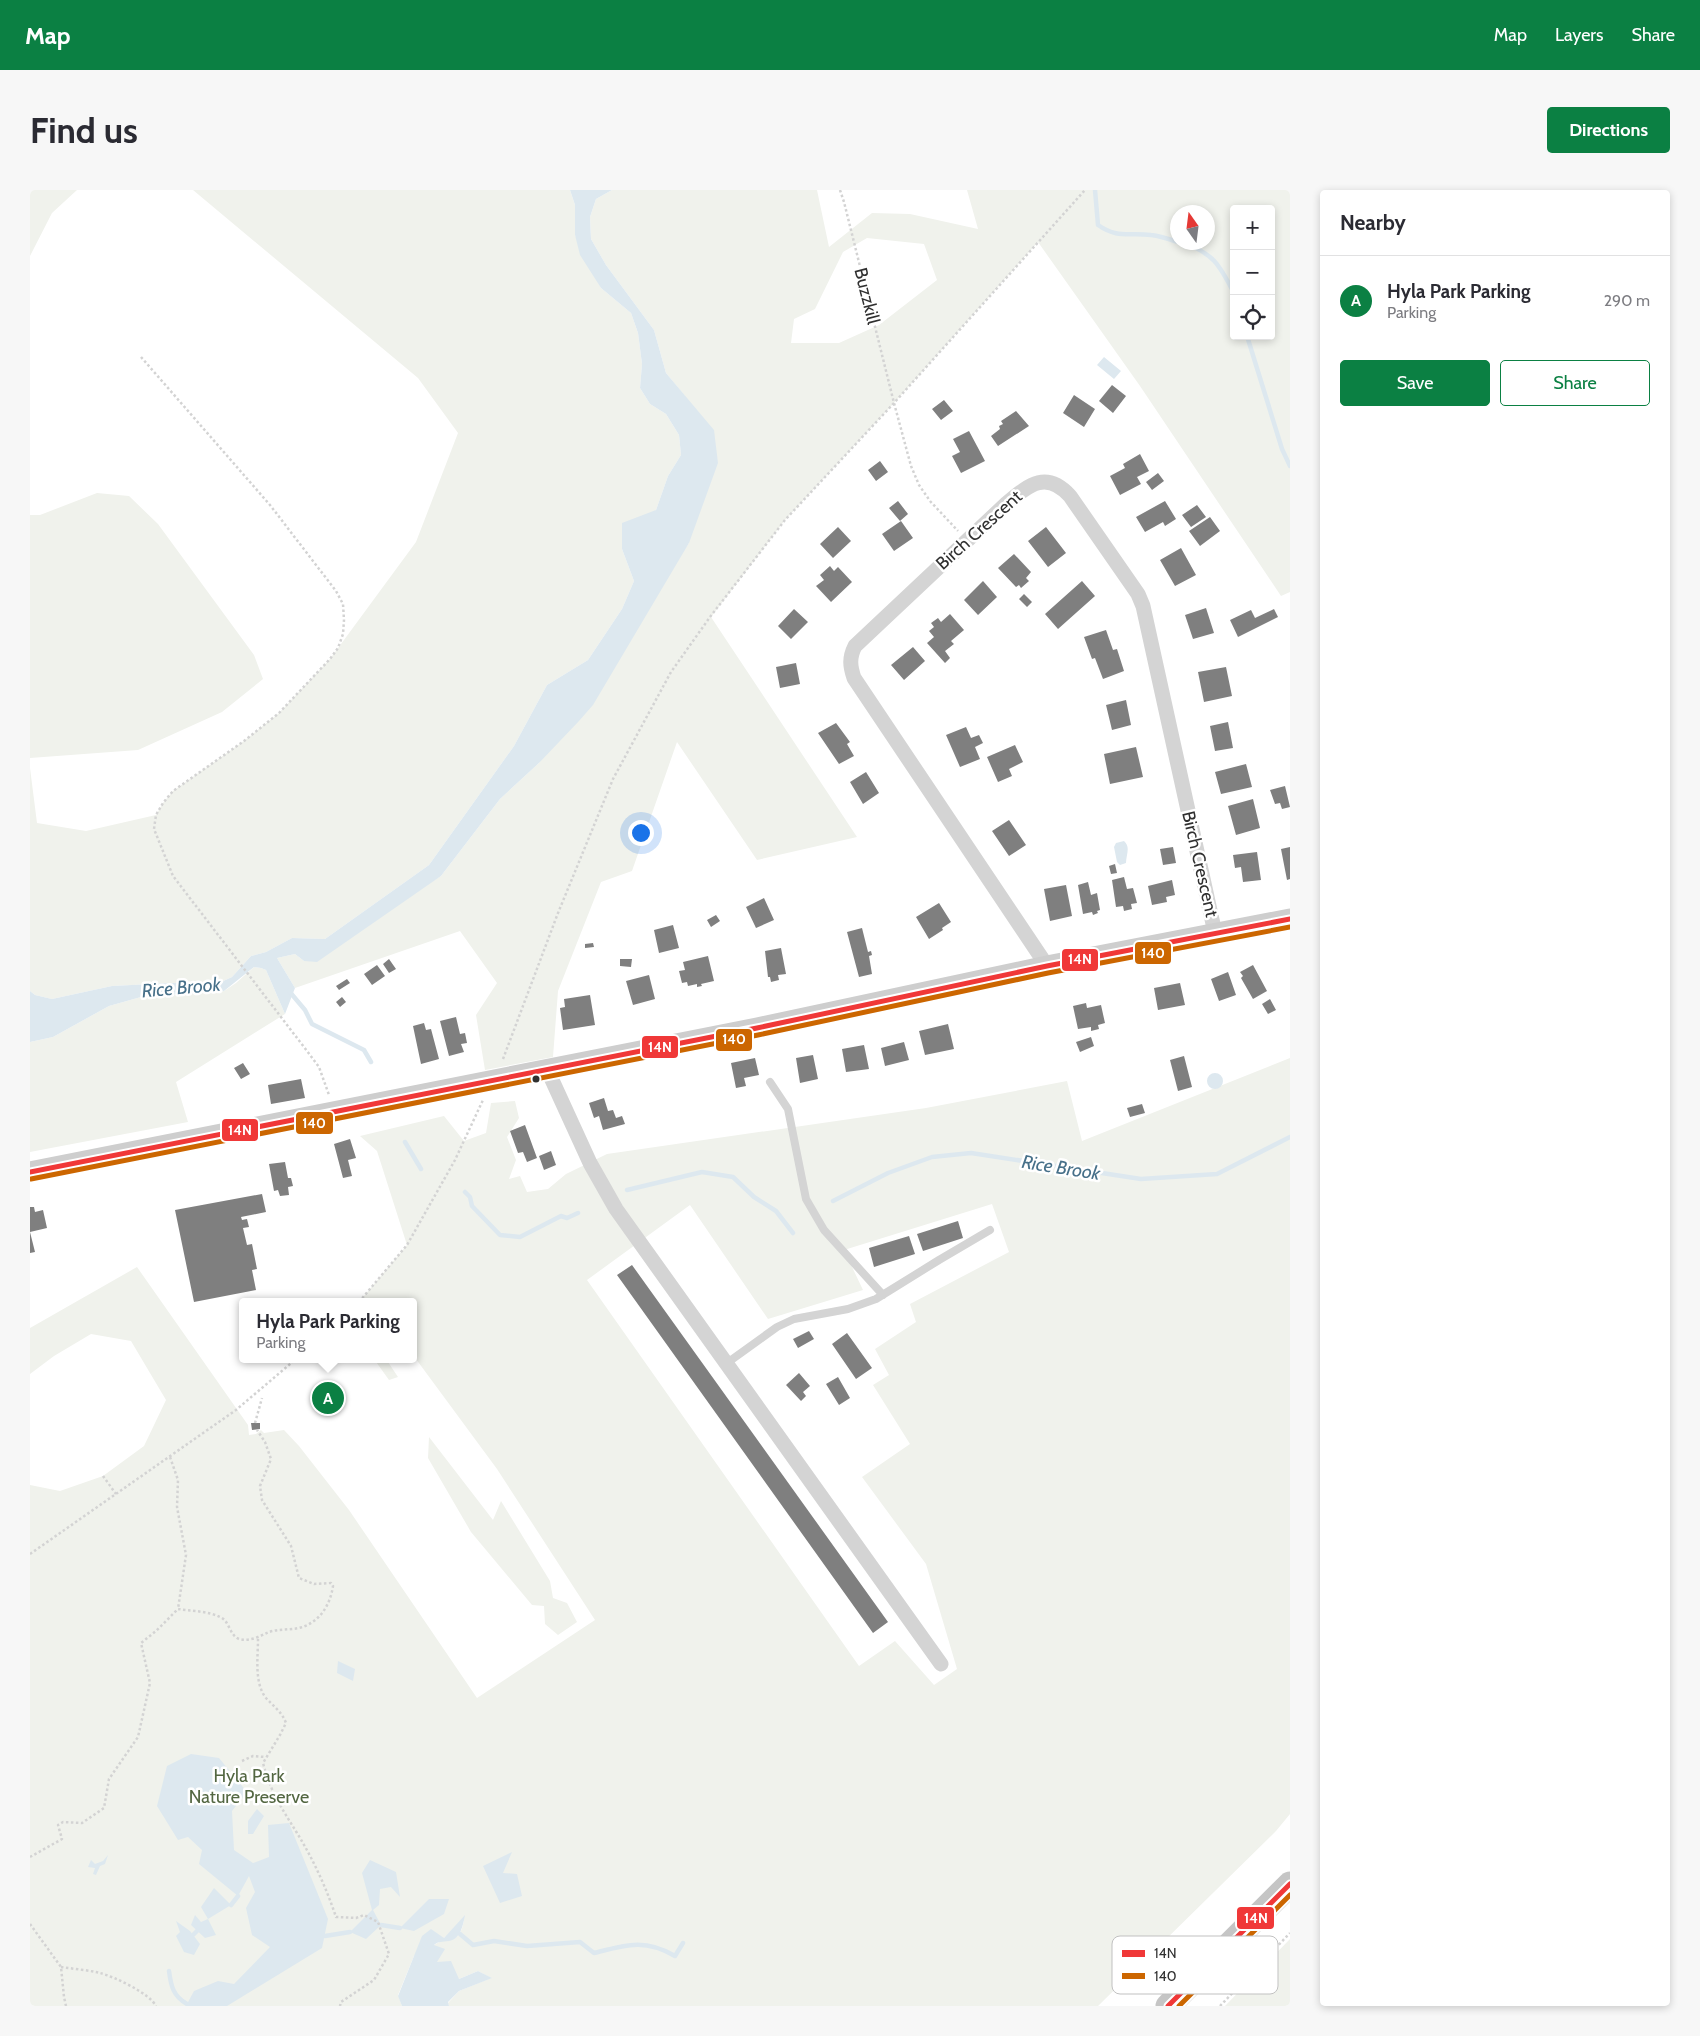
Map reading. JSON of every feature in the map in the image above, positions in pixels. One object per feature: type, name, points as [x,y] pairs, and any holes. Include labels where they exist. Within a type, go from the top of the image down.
[{"type":"highway","points":[[1238,1936],[1290,1884]]},
{"type":"highway","points":[[1168,2006],[1180,1994]]},
{"type":"main road","points":[[30,1172],[757,1028],[1047,966],[1290,919]]},
{"type":"street","name":"Birch Crescent","points":[[1047,966],[854,678],[850,668],[850,656],[855,646],[966,541],[1027,487],[1039,482],[1051,482],[1061,487],[1070,496],[1132,582],[1143,606],[1215,933]]},
{"type":"street","points":[[547,1069],[590,1163],[616,1209],[941,1664]]},
{"type":"lane","points":[[770,1082],[788,1109],[806,1199],[824,1230],[883,1295]]},
{"type":"lane","points":[[727,1364],[777,1327],[794,1319],[848,1308],[876,1299],[990,1230]]},
{"type":"path","name":"Buzzkill","points":[[840,190],[911,466],[919,485],[930,501],[966,541]]},
{"type":"path","points":[[501,1066],[558,912],[613,779],[671,672],[710,617],[785,520],[894,404],[1085,190]]},
{"type":"path","points":[[141,357],[270,505],[336,591],[343,604],[343,634],[338,648],[330,659],[279,713],[173,791],[156,815],[154,829],[173,876],[319,1067],[326,1083],[333,1112]]},
{"type":"path","points":[[362,1298],[407,1245],[455,1160],[485,1097]]},
{"type":"path","points":[[30,1554],[236,1410],[291,1363]]},
{"type":"path","points":[[255,1423],[262,1398]]},
{"type":"path","points":[[178,1609],[221,1617],[231,1634],[240,1639],[258,1638],[269,1632],[300,1627],[318,1619],[331,1598],[333,1586],[331,1583],[314,1584],[299,1578],[291,1546],[262,1500],[260,1486],[271,1459],[265,1442],[256,1430]]},
{"type":"path","points":[[30,1857],[62,1839],[58,1825],[63,1822],[82,1823],[104,1808],[109,1779],[138,1737],[150,1683],[141,1643],[178,1609],[186,1555],[177,1507],[178,1480],[170,1457]]},
{"type":"path","points":[[102,1476],[116,1494]]},
{"type":"path","points":[[258,1638],[258,1674],[261,1689],[265,1697],[283,1714],[286,1723],[263,1763],[275,1798],[297,1833],[327,1889],[336,1917],[356,1918],[364,1915],[378,1922],[389,1954],[374,1980],[341,2002],[340,2006]]},
{"type":"path","points":[[242,1761],[253,1756],[265,1757]]},
{"type":"path","points":[[30,1924],[62,1967],[66,2006]]},
{"type":"path","points":[[1278,1946],[1290,1933]]},
{"type":"path","points":[[62,1967],[100,1973],[144,1994],[156,2006]]},
{"type":"path","points":[[1220,2006],[1232,1994]]},
{"type":"green space","points":[[30,190],[77,190],[52,213],[30,256]]},
{"type":"green space","points":[[193,190],[570,190],[575,205],[575,235],[601,288],[631,313],[638,333],[642,364],[640,388],[650,404],[666,414],[679,435],[681,455],[668,476],[656,510],[622,549],[634,581],[622,609],[588,660],[547,685],[514,746],[429,865],[325,939],[292,938],[266,952],[251,956],[232,977],[219,983],[112,986],[52,999],[35,995],[30,991],[30,768],[37,823],[86,831],[156,815],[173,791],[244,741],[279,713],[330,659],[416,542],[458,433],[418,378]]},
{"type":"green space","points":[[612,190],[817,190],[829,247],[872,213],[910,214],[978,229],[967,190],[1290,190],[1290,592],[1281,596],[1140,386],[1038,242],[894,403],[785,520],[711,617],[857,837],[757,860],[677,742],[632,871],[601,882],[558,991],[553,1057],[485,1070],[476,1015],[497,983],[460,931],[295,988],[277,958],[295,954],[304,961],[441,876],[500,799],[539,763],[689,543],[685,396],[666,373],[654,330],[606,265],[591,239],[590,217],[596,199]],"holes":[[[867,238],[924,244],[937,280],[879,325],[839,343],[791,343],[794,319],[815,309],[843,252]]]},
{"type":"green space","points":[[97,493],[129,496],[158,524],[254,655],[263,679],[222,712],[138,750],[30,758],[30,515],[40,515]]},
{"type":"green space","points":[[254,967],[266,970],[285,1014],[176,1082],[188,1122],[30,1152],[30,1042],[53,1037],[109,1006],[141,997],[224,991]]},
{"type":"green space","name":"Hyla Park Nature Preserve","points":[[1290,1058],[1290,1814],[1276,1831],[1169,1936],[1112,1936],[1112,1992],[1098,2006],[449,2006],[448,2003],[459,1991],[491,1978],[478,1971],[459,1979],[437,1962],[433,1946],[456,1937],[462,1929],[464,1920],[444,1938],[414,1956],[398,1995],[402,2006],[30,2006],[30,1485],[60,1491],[103,1476],[144,1446],[166,1400],[131,1341],[91,1334],[54,1356],[30,1374],[30,1328],[137,1267],[248,1425],[249,1435],[256,1434],[261,1430],[264,1433],[284,1430],[299,1446],[349,1510],[477,1698],[595,1620],[497,1469],[417,1360],[417,1298],[362,1298],[407,1245],[377,1151],[360,1136],[444,1116],[464,1141],[486,1133],[491,1103],[515,1101],[519,1118],[507,1137],[516,1160],[509,1179],[520,1176],[527,1192],[548,1189],[566,1174],[607,1154],[926,1108],[1067,1081],[1082,1141]],"holes":[[[992,1204],[1009,1252],[910,1304],[916,1322],[875,1349],[889,1375],[873,1385],[910,1444],[862,1477],[926,1564],[957,1669],[934,1685],[895,1641],[859,1666],[587,1280],[690,1205],[768,1319],[863,1290],[844,1250]]]},
{"type":"green space","points":[[377,1363],[389,1363],[398,1377],[389,1380]]},
{"type":"green space","points":[[429,1437],[493,1520],[501,1501],[550,1581],[553,1598],[567,1603],[577,1622],[558,1635],[545,1624],[544,1606],[532,1605],[471,1532],[428,1458]]},
{"type":"green space","points":[[1290,1939],[1290,2006],[1225,2006],[1237,1994],[1278,1994],[1278,1951]]},
{"type":"water","points":[[570,190],[612,190],[596,199],[590,217],[591,239],[606,265],[654,330],[666,373],[714,430],[718,463],[689,543],[593,705],[539,763],[500,799],[441,876],[317,962],[304,961],[295,954],[277,958],[295,988],[285,1014],[266,970],[254,967],[224,991],[141,997],[109,1006],[53,1037],[30,1042],[30,991],[35,995],[52,999],[112,986],[219,983],[232,977],[251,956],[266,952],[292,938],[325,939],[429,865],[514,746],[547,685],[588,660],[622,609],[634,581],[622,549],[622,523],[656,510],[668,476],[681,455],[679,435],[666,414],[650,404],[640,388],[642,364],[638,333],[631,313],[601,288],[580,255],[575,235],[575,205]]},
{"type":"water","points":[[1104,357],[1121,371],[1114,379],[1097,365]]},
{"type":"water","points":[[1124,841],[1128,848],[1126,863],[1120,865],[1117,862],[1114,847],[1116,843]]},
{"type":"water","points":[[1212,1073],[1218,1073],[1223,1078],[1221,1087],[1212,1089],[1207,1084],[1207,1078]]},
{"type":"water","points":[[338,1661],[355,1669],[353,1681],[337,1673]]},
{"type":"water","points":[[191,1754],[219,1758],[247,1792],[232,1811],[234,1850],[253,1863],[269,1857],[268,1825],[289,1823],[328,1919],[322,1948],[227,2006],[188,2006],[187,2004],[194,1991],[218,1981],[234,1984],[270,1947],[252,1935],[246,1908],[255,1892],[249,1876],[238,1896],[199,1864],[202,1850],[188,1837],[178,1840],[157,1806],[167,1766]]},
{"type":"water","points":[[257,1809],[264,1816],[253,1834],[248,1834],[248,1821]]},
{"type":"water","points":[[512,1852],[503,1873],[517,1874],[522,1896],[500,1903],[483,1866]]},
{"type":"water","points":[[108,1855],[105,1864],[100,1866],[96,1875],[93,1874],[95,1868],[88,1867],[91,1860],[95,1864],[103,1861]]},
{"type":"water","points":[[370,1860],[396,1872],[400,1897],[391,1887],[380,1889],[379,1905],[373,1910],[381,1925],[366,1939],[350,1932],[372,1910],[362,1873]]},
{"type":"water","points":[[214,1888],[231,1905],[208,1919],[201,1907]]},
{"type":"water","points":[[429,1899],[449,1899],[444,1914],[414,1931],[400,1928]]},
{"type":"water","points":[[195,1915],[201,1922],[208,1919],[216,1935],[205,1938],[191,1925]]},
{"type":"water","points":[[465,1915],[461,1931],[456,1938],[434,1945],[445,1949],[437,1962],[451,1961],[459,1979],[478,1971],[492,1978],[459,1991],[448,2002],[449,2006],[402,2006],[398,1996],[422,1936],[431,1929],[444,1938]]},
{"type":"water","points":[[176,1921],[190,1931],[200,1944],[194,1955],[184,1952],[176,1936],[180,1932]]},
{"type":"building","points":[[1112,385],[1126,396],[1113,413],[1099,401]]},
{"type":"building","points":[[1074,395],[1095,409],[1084,427],[1063,413]]},
{"type":"building","points":[[944,400],[953,411],[941,420],[932,409]]},
{"type":"building","points":[[1016,411],[1029,426],[998,446],[991,436],[1000,429],[999,426],[1003,424],[1001,421]]},
{"type":"building","points":[[969,431],[985,461],[961,473],[952,456],[960,452],[953,439]]},
{"type":"building","points":[[1140,454],[1149,471],[1137,477],[1141,484],[1120,495],[1110,476],[1125,468],[1123,464]]},
{"type":"building","points":[[880,461],[888,472],[876,481],[868,470]]},
{"type":"building","points":[[1158,473],[1164,481],[1152,490],[1146,482]]},
{"type":"building","points":[[898,501],[908,514],[900,521],[889,508]]},
{"type":"building","points":[[1165,501],[1176,519],[1165,526],[1163,522],[1145,532],[1136,517]]},
{"type":"building","points":[[1197,505],[1206,517],[1191,527],[1182,515]]},
{"type":"building","points":[[1210,517],[1220,531],[1200,546],[1189,531]]},
{"type":"building","points":[[901,521],[913,538],[894,551],[882,534]]},
{"type":"building","points":[[838,527],[851,541],[833,558],[820,544]]},
{"type":"building","points":[[1046,527],[1066,553],[1048,567],[1028,541]]},
{"type":"building","points":[[1181,548],[1196,575],[1175,586],[1160,560]]},
{"type":"building","points":[[1014,554],[1031,572],[1026,578],[1029,581],[1021,588],[1019,585],[1016,587],[998,568]]},
{"type":"building","points":[[830,566],[834,571],[838,567],[852,582],[831,602],[816,586],[824,580],[820,575]]},
{"type":"building","points":[[983,581],[997,597],[978,615],[964,600]]},
{"type":"building","points":[[1082,581],[1095,596],[1058,629],[1045,614]]},
{"type":"building","points":[[1024,594],[1032,602],[1027,607],[1019,599]]},
{"type":"building","points":[[1206,608],[1214,633],[1193,639],[1185,615]]},
{"type":"building","points":[[794,609],[808,622],[791,639],[778,626]]},
{"type":"building","points":[[1274,609],[1278,617],[1238,637],[1230,620],[1251,610],[1255,618]]},
{"type":"building","points":[[950,614],[964,630],[951,641],[954,644],[945,651],[950,658],[945,663],[927,643],[934,637],[929,631],[934,627],[931,623],[938,618],[941,622]]},
{"type":"building","points":[[1106,630],[1113,650],[1117,649],[1124,671],[1103,679],[1095,658],[1092,659],[1084,637]]},
{"type":"building","points":[[913,647],[925,661],[904,680],[891,665]]},
{"type":"building","points":[[796,663],[800,684],[780,688],[776,667]]},
{"type":"building","points":[[1226,667],[1232,696],[1204,702],[1198,672]]},
{"type":"building","points":[[1126,700],[1131,725],[1112,730],[1106,705]]},
{"type":"building","points":[[1228,722],[1233,748],[1215,751],[1210,726]]},
{"type":"building","points":[[836,723],[850,742],[847,744],[854,756],[839,764],[818,733]]},
{"type":"building","points":[[966,727],[971,738],[979,735],[983,743],[975,747],[980,759],[960,767],[946,735]]},
{"type":"building","points":[[1015,745],[1023,762],[1009,769],[1012,776],[998,782],[987,757]]},
{"type":"building","points":[[1136,747],[1143,777],[1110,784],[1104,754]]},
{"type":"building","points":[[1246,764],[1252,787],[1221,794],[1215,772]]},
{"type":"building","points":[[866,772],[879,793],[863,804],[850,782]]},
{"type":"building","points":[[1285,786],[1290,807],[1282,809],[1280,803],[1275,804],[1270,790]]},
{"type":"building","points":[[1253,799],[1260,828],[1236,835],[1228,806]]},
{"type":"building","points":[[1009,820],[1026,845],[1009,856],[992,831]]},
{"type":"building","points":[[1173,847],[1176,863],[1163,865],[1160,849]]},
{"type":"building","points":[[1290,847],[1290,879],[1287,880],[1281,849]]},
{"type":"building","points":[[1257,852],[1261,880],[1243,882],[1241,867],[1235,868],[1233,855]]},
{"type":"building","points":[[1115,864],[1117,873],[1111,874],[1109,866]]},
{"type":"building","points":[[1124,877],[1127,889],[1133,888],[1137,903],[1131,904],[1132,909],[1124,911],[1123,906],[1116,907],[1112,880]]},
{"type":"building","points":[[1172,880],[1175,895],[1166,897],[1167,902],[1152,905],[1148,886]]},
{"type":"building","points":[[1088,882],[1091,895],[1097,893],[1100,910],[1093,915],[1092,912],[1083,914],[1078,885]]},
{"type":"building","points":[[1066,885],[1072,916],[1050,921],[1044,889]]},
{"type":"building","points":[[764,898],[774,920],[756,928],[746,907]]},
{"type":"building","points":[[939,903],[951,922],[929,939],[916,917]]},
{"type":"building","points":[[716,915],[720,921],[711,927],[707,920]]},
{"type":"building","points":[[673,925],[679,948],[659,953],[654,930]]},
{"type":"building","points":[[862,928],[868,952],[871,951],[872,955],[869,956],[872,974],[859,977],[847,932]]},
{"type":"building","points":[[593,943],[594,947],[585,948],[585,944]]},
{"type":"building","points":[[781,948],[786,974],[778,975],[779,980],[771,982],[770,977],[768,977],[765,951]]},
{"type":"building","points":[[708,956],[714,981],[697,987],[697,984],[688,986],[687,982],[682,983],[679,971],[685,970],[683,962]]},
{"type":"building","points":[[389,959],[396,969],[389,973],[383,964]]},
{"type":"building","points":[[620,959],[632,959],[631,967],[620,966]]},
{"type":"building","points":[[377,965],[385,976],[372,985],[364,974]]},
{"type":"building","points":[[1253,965],[1267,991],[1253,999],[1241,978],[1243,976],[1240,972]]},
{"type":"building","points":[[1228,972],[1236,995],[1219,1001],[1211,979]]},
{"type":"building","points":[[649,975],[655,999],[633,1005],[626,981]]},
{"type":"building","points":[[347,979],[350,983],[339,990],[336,986]]},
{"type":"building","points":[[1180,983],[1185,1005],[1158,1010],[1154,988]]},
{"type":"building","points":[[590,995],[595,1025],[563,1030],[560,1008],[565,1007],[564,999]]},
{"type":"building","points":[[342,997],[346,1002],[340,1007],[336,1002]]},
{"type":"building","points":[[1270,999],[1276,1010],[1268,1014],[1262,1004]]},
{"type":"building","points":[[1086,1003],[1087,1008],[1101,1005],[1105,1023],[1098,1025],[1099,1029],[1091,1031],[1091,1027],[1078,1029],[1073,1006]]},
{"type":"building","points":[[456,1017],[460,1034],[465,1033],[467,1043],[461,1044],[464,1052],[449,1056],[440,1021]]},
{"type":"building","points":[[424,1023],[426,1030],[431,1029],[439,1059],[421,1064],[413,1026]]},
{"type":"building","points":[[948,1024],[954,1049],[925,1055],[919,1031]]},
{"type":"building","points":[[1091,1037],[1094,1046],[1080,1052],[1076,1042]]},
{"type":"building","points":[[904,1042],[909,1060],[885,1066],[881,1048]]},
{"type":"building","points":[[864,1045],[869,1069],[846,1072],[842,1049]]},
{"type":"building","points":[[813,1055],[818,1079],[800,1083],[796,1058]]},
{"type":"building","points":[[1184,1056],[1192,1087],[1178,1091],[1170,1060]]},
{"type":"building","points":[[755,1058],[759,1075],[744,1078],[746,1086],[736,1088],[731,1063]]},
{"type":"building","points":[[243,1063],[250,1074],[241,1079],[234,1068]]},
{"type":"building","points":[[301,1079],[305,1098],[271,1104],[268,1085]]},
{"type":"building","points":[[604,1098],[608,1111],[613,1110],[616,1118],[622,1116],[625,1124],[603,1130],[599,1116],[594,1118],[589,1103]]},
{"type":"building","points":[[1142,1104],[1145,1113],[1130,1117],[1127,1108]]},
{"type":"building","points":[[525,1125],[537,1158],[527,1162],[523,1152],[518,1153],[510,1131]]},
{"type":"building","points":[[350,1139],[356,1158],[348,1160],[352,1176],[343,1178],[334,1144]]},
{"type":"building","points":[[551,1151],[556,1165],[544,1170],[539,1156]]},
{"type":"building","points":[[285,1162],[288,1178],[291,1178],[293,1186],[288,1187],[289,1195],[280,1196],[278,1190],[274,1191],[269,1164]]},
{"type":"building","points":[[262,1194],[266,1212],[241,1217],[242,1220],[247,1219],[249,1227],[243,1228],[247,1245],[252,1244],[257,1269],[252,1270],[256,1290],[194,1302],[175,1210]]},
{"type":"building","points":[[30,1207],[34,1207],[35,1212],[43,1210],[47,1228],[30,1232]]},
{"type":"building","points":[[958,1221],[963,1238],[923,1251],[917,1234]]},
{"type":"building","points":[[30,1232],[35,1252],[30,1253]]},
{"type":"building","points":[[909,1236],[915,1254],[874,1267],[869,1248]]},
{"type":"building","points":[[632,1265],[888,1622],[873,1633],[617,1275]]},
{"type":"building","points":[[809,1331],[814,1339],[798,1348],[793,1339]]},
{"type":"building","points":[[847,1333],[872,1368],[856,1379],[832,1344]]},
{"type":"building","points":[[799,1373],[810,1386],[803,1392],[806,1396],[801,1401],[786,1385]]},
{"type":"building","points":[[838,1377],[850,1398],[839,1405],[826,1384]]},
{"type":"building","points":[[251,1423],[260,1423],[260,1429],[252,1430]]},
{"type":"waterway","points":[[1095,190],[1098,225],[1118,234],[1154,235],[1170,240]]},
{"type":"waterway","points":[[1200,250],[1214,261],[1230,285]]},
{"type":"waterway","points":[[1248,340],[1282,449],[1290,466]]},
{"type":"waterway","name":"Rice Brook","points":[[289,991],[305,1010],[312,1024],[364,1050],[371,1062]]},
{"type":"waterway","name":"Rice Brook","points":[[833,1201],[888,1173],[932,1157],[971,1153],[1141,1179],[1217,1174],[1290,1137]]},
{"type":"waterway","name":"Rice Brook","points":[[405,1142],[421,1169]]},
{"type":"waterway","name":"Rice Brook","points":[[627,1190],[702,1172],[733,1177],[754,1197],[776,1211],[793,1233]]},
{"type":"waterway","name":"Rice Brook","points":[[465,1192],[470,1197],[472,1206],[500,1235],[520,1237],[561,1216],[567,1218],[578,1213]]},
{"type":"waterway","points":[[231,1905],[238,1896]]},
{"type":"waterway","points":[[381,1925],[400,1928]]},
{"type":"waterway","points":[[193,1935],[197,1931]]},
{"type":"waterway","points":[[325,1936],[350,1932]]},
{"type":"waterway","points":[[460,1934],[473,1945],[494,1941],[527,1946],[580,1942],[594,1953],[625,1946],[644,1945],[664,1950],[675,1956],[683,1943]]},
{"type":"waterway","points":[[169,1971],[174,1990],[179,1998],[187,2004]]},
{"type":"transit line","name":"14N","points":[[30,1172],[757,1028],[1047,966],[1290,919]]},
{"type":"transit line","name":"140","points":[[31,1179],[758,1035],[1048,973],[1290,927]]},
{"type":"transit line","name":"14N","points":[[1238,1936],[1290,1884]]},
{"type":"transit line","name":"140","points":[[1249,1936],[1290,1895]]},
{"type":"transit line","name":"14N","points":[[1168,2006],[1180,1994]]},
{"type":"transit line","name":"140","points":[[1179,2006],[1191,1994]]},
{"type":"place","name":"Hyla Park Parking","points":[[328,1398]]}]
